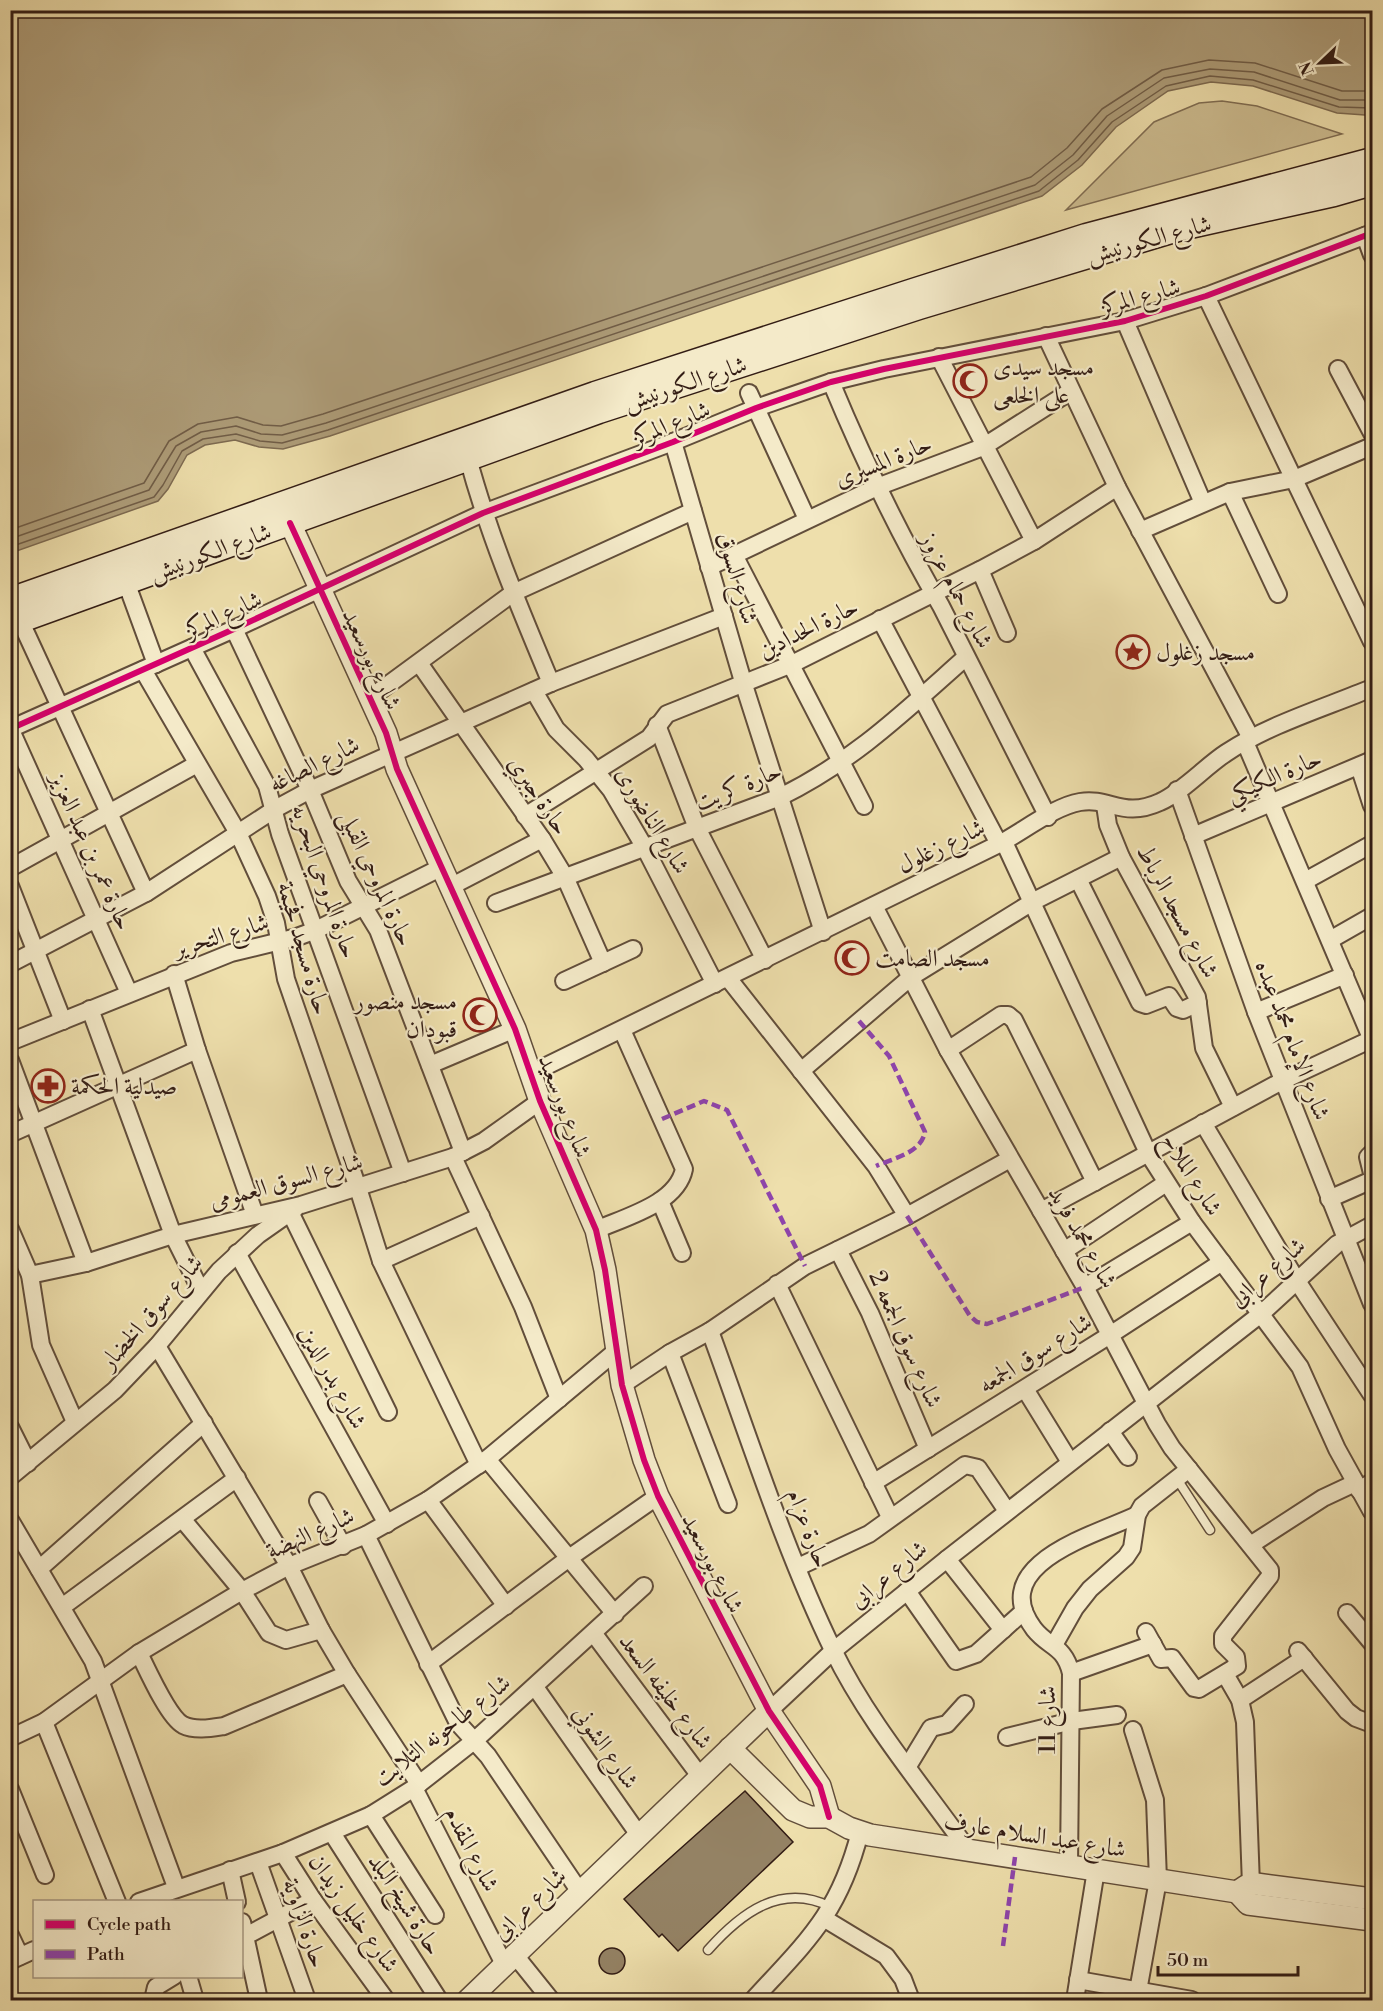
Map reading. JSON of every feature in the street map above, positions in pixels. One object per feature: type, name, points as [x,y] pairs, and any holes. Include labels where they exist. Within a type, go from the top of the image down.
[{"type":"main road","name":"شارع الكورنيش","points":[[14,615],[322,501],[595,394],[1086,236],[1372,160]]},
{"type":"main road","name":"شارع الكورنيش","points":[[14,615],[126,582],[290,523],[322,501],[468,459],[599,411],[1088,255],[1181,228],[1334,194],[1372,183]]},
{"type":"street","points":[[1369,234],[1372,255]]},
{"type":"street","name":"شارع المركز","points":[[11,729],[234,629],[483,513],[673,442],[752,401],[939,357],[1125,321],[1206,296],[1369,234]]},
{"type":"street","points":[[1206,296],[1372,642]]},
{"type":"street","points":[[1125,321],[1203,503]]},
{"type":"street","points":[[1041,1211],[1282,1081],[1372,1040],[1272,804],[1248,740],[1118,487],[1046,336]]},
{"type":"street","points":[[939,357],[983,447],[1034,541]]},
{"type":"street","points":[[1338,369],[1372,433]]},
{"type":"street","name":"شارع حمام عزوز","points":[[831,382],[877,487],[1048,817]]},
{"type":"street","name":"حارة المسيرى","points":[[709,567],[877,487],[983,447],[1071,391]]},
{"type":"street","points":[[752,401],[807,519]]},
{"type":"street","name":"شارع السوق","points":[[673,442],[744,685],[823,932]]},
{"type":"street","points":[[1140,531],[1230,492],[1294,479],[1372,446]]},
{"type":"street","points":[[468,459],[483,513],[513,593],[552,683]]},
{"type":"street","name":"حارة الحدادين","points":[[525,816],[649,738],[657,724],[667,714],[792,664],[980,570],[1034,541],[1118,487]]},
{"type":"street","points":[[1230,492],[1278,594]]},
{"type":"street","points":[[370,698],[513,593],[693,511]]},
{"type":"street","name":"شارع بورسعيد","points":[[290,523],[388,738],[450,887],[515,1029],[540,1101],[596,1230],[605,1270],[615,1352],[622,1385],[644,1460],[658,1496],[769,1711]]},
{"type":"street","points":[[734,555],[864,806]]},
{"type":"street","points":[[980,570],[1006,633]]},
{"type":"street","name":"حارة مسجد فحيمة","points":[[126,582],[150,667],[197,764],[238,833],[267,896],[286,979],[381,1261],[483,1462],[569,1558],[615,1614]]},
{"type":"street","points":[[14,615],[60,707],[146,893]]},
{"type":"street","name":"شارع الصاغه","points":[[10,964],[146,893],[275,809],[310,790],[459,722],[724,616]]},
{"type":"street","name":"شارع الملاح","points":[[880,620],[1034,901],[1148,1153],[1192,1222],[1300,1367],[1362,1485],[1372,1512]]},
{"type":"street","name":"حارة المروحي القبلى","points":[[234,629],[310,790],[348,881],[366,906],[378,930],[430,1065],[458,1155],[482,1216],[523,1307],[559,1399]]},
{"type":"street","name":"حارة المروحي البحريه","points":[[192,648],[267,786],[280,834],[403,1173]]},
{"type":"street","name":"حارة كريت","points":[[496,903],[780,797],[842,764],[966,657]]},
{"type":"street","name":"حارة جبري","points":[[419,663],[542,839],[565,877],[603,963]]},
{"type":"street","name":"شارع زغلول","points":[[531,1074],[823,932],[1081,801],[1120,809],[1150,807],[1164,801],[1248,740],[1372,688]]},
{"type":"street","name":"شارع الناضورى","points":[[534,691],[556,729],[611,790],[722,981],[801,1071],[876,1166],[907,1216]]},
{"type":"street","points":[[657,724],[698,828],[765,960]]},
{"type":"street","name":"حارة عمر بن عبد العزيز","points":[[11,729],[129,993]]},
{"type":"street","points":[[1366,763],[1372,806]]},
{"type":"street","name":"حارة الكيكي","points":[[1193,836],[1366,763]]},
{"type":"street","points":[[10,868],[197,764]]},
{"type":"street","name":"شارع الإمام محمد عبده","points":[[1177,790],[1282,1081],[1372,1304]]},
{"type":"street","name":"شارع مسجد الرباط","points":[[1105,805],[1108,825],[1121,857],[1198,1003],[1206,1056],[1233,1107]]},
{"type":"street","points":[[450,887],[542,839]]},
{"type":"street","points":[[1305,881],[1372,844]]},
{"type":"street","points":[[801,1071],[911,977],[1034,901],[1121,857]]},
{"type":"street","name":"شارع التحرير","points":[[10,1042],[174,974],[231,953],[279,942],[316,930],[442,867]]},
{"type":"street","points":[[1078,879],[1140,1004],[1146,1005],[1169,996],[1177,1008],[1183,1010],[1198,1003]]},
{"type":"street","points":[[10,886],[63,1021]]},
{"type":"street","name":"شارع محمد فريد","points":[[874,906],[948,1050],[1085,1287],[1146,1404],[1172,1448],[1183,1474],[1252,1544],[1270,1570],[1270,1576],[1223,1636],[1223,1644],[1238,1662],[1237,1666],[1225,1674]]},
{"type":"street","points":[[1330,940],[1372,916]]},
{"type":"street","points":[[564,981],[633,949]]},
{"type":"street","points":[[174,974],[197,1050],[255,1215]]},
{"type":"street","points":[[1256,1012],[1345,975]]},
{"type":"street","points":[[90,1009],[174,1235],[201,1291]]},
{"type":"street","points":[[948,1050],[1001,1015],[1008,1015],[1014,1020],[1095,1182]]},
{"type":"street","points":[[430,1065],[515,1029]]},
{"type":"street","points":[[596,1230],[660,1201],[676,1186],[684,1169],[622,1030]]},
{"type":"street","points":[[10,1134],[197,1050]]},
{"type":"street","points":[[10,1060],[36,1123],[86,1263]]},
{"type":"street","name":"شارع السوق العمومى","points":[[30,1275],[86,1263],[174,1235],[255,1215],[296,1209],[458,1155],[484,1141],[540,1101]]},
{"type":"street","points":[[1203,1123],[1297,1281],[1372,1395]]},
{"type":"street","points":[[1372,1153],[1368,1157],[1368,1162],[1372,1173]]},
{"type":"street","points":[[622,1385],[670,1353],[710,1331],[806,1266],[907,1216],[1010,1159]]},
{"type":"street","points":[[1329,1199],[1372,1180]]},
{"type":"street","points":[[1064,1251],[1166,1183]]},
{"type":"street","points":[[660,1201],[682,1253]]},
{"type":"street","points":[[296,1209],[388,1412]]},
{"type":"street","name":"شارع سوق الخضار","points":[[10,1477],[115,1390],[157,1346],[201,1291],[237,1253],[296,1209]]},
{"type":"street","points":[[381,1261],[482,1216]]},
{"type":"street","points":[[1085,1287],[1192,1222]]},
{"type":"street","name":"شارع عرابى","points":[[468,2001],[509,1959],[833,1651],[1007,1511],[1262,1313],[1344,1239],[1372,1226]]},
{"type":"street","points":[[10,1229],[30,1275],[41,1346],[75,1422]]},
{"type":"street","name":"شارع سوق الجمعه 2","points":[[838,1250],[870,1313],[928,1449]]},
{"type":"street","name":"شارع بدر الدين","points":[[237,1253],[387,1524]]},
{"type":"street","name":"شارع سوق الجمعه","points":[[873,1483],[1222,1262]]},
{"type":"street","points":[[777,1284],[890,1517]]},
{"type":"street","name":"حارة عزام","points":[[710,1331],[798,1567],[833,1651],[875,1719],[968,1850]]},
{"type":"street","name":"شارع المقدم","points":[[157,1346],[289,1566],[321,1630],[416,1786],[509,1959],[551,2001]]},
{"type":"street","name":"شارع النهضة","points":[[10,1738],[44,1722],[139,1653],[242,1591],[289,1566],[343,1546],[428,1500],[483,1462],[615,1352]]},
{"type":"street","points":[[670,1353],[729,1504]]},
{"type":"street","points":[[1024,1389],[1070,1462]]},
{"type":"street","points":[[39,1569],[204,1423]]},
{"type":"street","points":[[10,1428],[28,1463]]},
{"type":"street","points":[[1110,1431],[1128,1457]]},
{"type":"street","points":[[798,1567],[869,1534],[965,1465],[978,1468],[1007,1511]]},
{"type":"street","points":[[1054,1645],[1075,1608],[1090,1589],[1126,1557],[1132,1548],[1137,1515],[1142,1506],[1183,1474]]},
{"type":"street","points":[[62,1607],[237,1478]]},
{"type":"street","points":[[1252,1544],[1323,1498],[1362,1485]]},
{"type":"street","points":[[428,1664],[569,1558],[658,1496]]},
{"type":"street","points":[[428,1500],[506,1606]]},
{"type":"street","points":[[318,1501],[343,1546]]},
{"type":"street","name":"شارع 11","points":[[1069,1866],[1071,1673],[1068,1660],[1034,1628],[1024,1611],[1021,1592],[1033,1568],[1049,1555],[1137,1515]]},
{"type":"street","points":[[10,1520],[93,1661],[176,1887]]},
{"type":"street","points":[[183,1520],[242,1591],[269,1633],[286,1640],[321,1630]]},
{"type":"street","points":[[366,1534],[458,1724],[488,1756],[580,1892]]},
{"type":"street","points":[[947,1559],[1003,1630]]},
{"type":"street","name":"شارع طاحونه التلايت","points":[[150,1899],[176,1887],[258,1862],[371,1815],[416,1786],[474,1742],[644,1586]]},
{"type":"street","points":[[907,1591],[956,1661],[975,1654],[1024,1611]]},
{"type":"street","points":[[1347,1613],[1372,1643]]},
{"type":"street","name":"شارع خليفه السعد","points":[[594,1634],[700,1776]]},
{"type":"street","points":[[1071,1673],[1150,1638],[1161,1659],[1173,1659],[1196,1690],[1225,1674],[1240,1700],[1245,1722],[1250,1798],[1244,1888]]},
{"type":"street","points":[[139,1653],[173,1716],[185,1726],[208,1728],[224,1726],[347,1674]]},
{"type":"street","points":[[1240,1700],[1301,1655],[1347,1711],[1356,1718],[1372,1724]]},
{"type":"street","name":"شارع الشوني","points":[[535,1687],[639,1835]]},
{"type":"street","points":[[908,1766],[930,1728],[947,1724],[965,1704]]},
{"type":"street","points":[[769,1711],[820,1786],[829,1816]]},
{"type":"street","points":[[1007,1737],[1072,1721],[1117,1714]]},
{"type":"street","points":[[44,1722],[116,1900]]},
{"type":"street","points":[[1133,1730],[1155,1800],[1158,1880],[1138,1996]]},
{"type":"street","name":"شارع عبد السلام عارف","points":[[730,1748],[793,1810],[810,1817],[829,1816],[860,1832],[1158,1880],[1372,1899]]},
{"type":"street","points":[[10,1790],[45,1875]]},
{"type":"street","points":[[371,1815],[435,1915]]},
{"type":"street","points":[[760,1998],[828,1913],[851,1865],[860,1832]]},
{"type":"street","name":"حارة شيخ البلد","points":[[332,1833],[439,2001]]},
{"type":"street","name":"شارع خليل زيدان","points":[[284,1852],[313,1900],[386,2001]]},
{"type":"street","name":"حارة الزاوية","points":[[258,1862],[307,2001]]},
{"type":"street","points":[[230,1870],[237,1900]]},
{"type":"street","points":[[1075,2001],[1096,1870]]},
{"type":"street","name":"شارع عبد السلام عارف","points":[[1244,1888],[1248,1904],[1372,1920]]},
{"type":"street","points":[[259,2001],[243,1932],[313,1900]]},
{"type":"street","points":[[828,1913],[886,1956],[903,1979],[911,2001]]},
{"type":"street","points":[[10,1935],[22,1956]]},
{"type":"street","points":[[153,2001],[156,1987],[172,1978]]},
{"type":"street","points":[[188,1978],[195,2001]]},
{"type":"street","points":[[1078,1980],[1138,1996],[1192,2001]]},
{"type":"lane","points":[[1183,1474],[1210,1530]]},
{"type":"lane","points":[[708,1950],[731,1924],[760,1906],[793,1897],[813,1899],[828,1913]]},
{"type":"shaded area","points":[[1222,101],[1257,106],[1342,134],[1066,210],[1154,122],[1199,103]]},
{"type":"water","points":[[10,11],[1372,11],[1372,113],[1365,115],[1337,113],[1253,86],[1211,82],[1168,91],[1116,127],[1082,165],[1042,196],[330,436],[283,449],[259,447],[235,440],[205,445],[187,455],[168,489],[158,501],[11,553]]},
{"type":"building","points":[[745,1791],[793,1842],[678,1951],[662,1934],[659,1937],[624,1899]]},
{"type":"building","points":[[612,1948],[621,1952],[625,1961],[621,1970],[612,1974],[603,1970],[599,1961],[603,1952]]},
{"type":"marked path","points":[[859,1021],[889,1056],[925,1132],[918,1145],[912,1150],[876,1166]]},
{"type":"marked path","points":[[662,1119],[704,1101],[727,1110],[805,1266]]},
{"type":"marked path","points":[[907,1216],[970,1316],[977,1322],[987,1324],[1085,1287]]},
{"type":"marked path","points":[[1003,1946],[1015,1857]]},
{"type":"cycle path","points":[[10,729],[234,629],[483,513],[673,442],[756,408],[831,382],[884,369],[1125,321],[1206,296],[1372,233]]},
{"type":"cycle path","points":[[290,523],[386,733],[397,769],[515,1029],[540,1101],[596,1230],[605,1270],[622,1385],[644,1460],[658,1496],[769,1711],[820,1786],[829,1817]]},
{"type":"place","name":"مسجد سيدى على الخلعى","points":[[970,381]]},
{"type":"place","name":"مسجد زغلول","points":[[1133,652]]},
{"type":"place","name":"مسجد الصامت","points":[[852,958]]},
{"type":"place","name":"مسجد منصور قبودان","points":[[480,1015]]},
{"type":"place","name":"صيدلية الحكمة","points":[[48,1086]]}]
